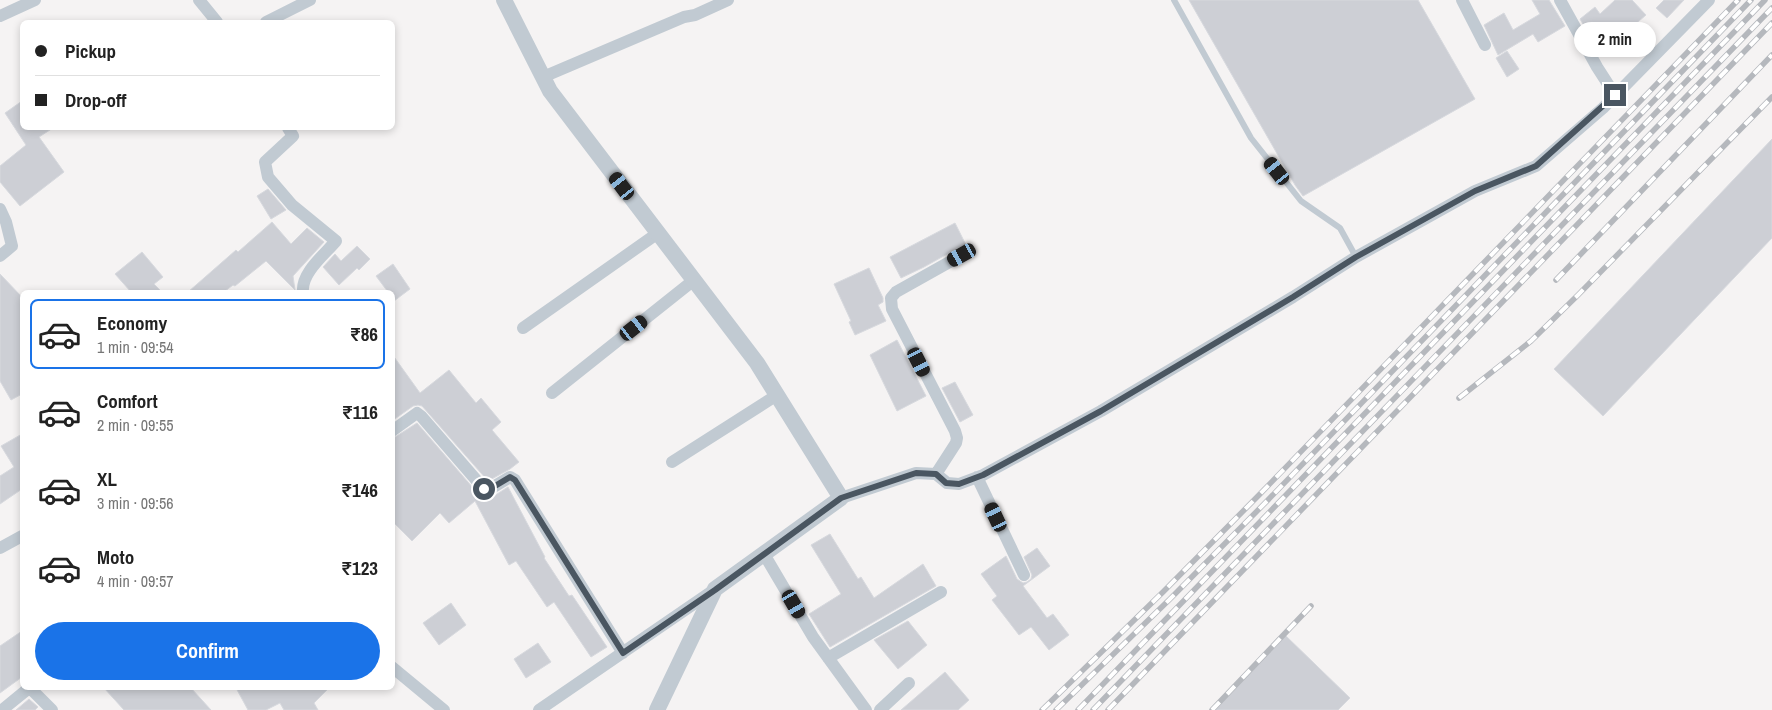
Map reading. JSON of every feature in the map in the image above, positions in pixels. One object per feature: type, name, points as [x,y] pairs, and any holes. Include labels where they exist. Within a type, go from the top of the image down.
[{"type":"street","points":[[0,16],[35,0]]},
{"type":"street","points":[[199,0],[215,20]]},
{"type":"street","points":[[270,20],[310,0]]},
{"type":"street","points":[[504,0],[550,92],[757,363],[841,498]]},
{"type":"street","points":[[543,77],[728,0]]},
{"type":"street","points":[[1462,0],[1485,45]]},
{"type":"street","points":[[1560,0],[1597,67],[1615,95]]},
{"type":"street","points":[[544,709],[715,590],[841,498],[916,473],[936,474],[946,483],[959,484],[978,477],[1109,406],[1293,297],[1356,257],[1475,191],[1536,166],[1615,95],[1709,0]]},
{"type":"street","points":[[289,130],[293,136],[264,162],[268,178],[292,205],[336,241],[306,275],[302,290]]},
{"type":"street","points":[[0,209],[6,222],[12,246],[0,256]]},
{"type":"street","points":[[523,328],[658,233]]},
{"type":"street","points":[[936,474],[956,443],[957,438],[892,309],[891,298],[896,292],[962,255]]},
{"type":"street","points":[[552,393],[694,280]]},
{"type":"street","points":[[672,462],[777,395]]},
{"type":"street","points":[[395,429],[416,413],[421,416],[484,489],[490,489],[510,477],[515,480],[623,653]]},
{"type":"street","points":[[978,477],[1024,575]]},
{"type":"street","points":[[1,545],[20,537]]},
{"type":"street","points":[[764,554],[813,637],[866,710]]},
{"type":"street","points":[[657,710],[715,590]]},
{"type":"street","points":[[828,658],[941,592]]},
{"type":"street","points":[[395,669],[444,710]]},
{"type":"street","points":[[880,710],[908,683]]},
{"type":"street","points":[[2,710],[27,690]]},
{"type":"street","points":[[31,690],[52,710]]},
{"type":"lane","points":[[1174,0],[1251,138],[1301,201],[1340,228],[1356,257]]},
{"type":"building","points":[[1189,0],[1418,0],[1475,99],[1303,196]]},
{"type":"building","points":[[1532,0],[1549,0],[1565,26],[1538,42],[1533,34],[1498,55],[1484,25],[1504,13],[1513,30],[1540,14]]},
{"type":"building","points":[[1615,0],[1632,0],[1646,15],[1603,52],[1580,19],[1595,7],[1600,14]]},
{"type":"building","points":[[1664,0],[1684,0],[1667,18],[1656,8]]},
{"type":"building","points":[[1507,51],[1519,69],[1507,77],[1496,58]]},
{"type":"building","points":[[20,102],[20,130],[50,130],[39,137],[64,172],[20,206],[0,182],[0,166],[26,145],[5,113]]},
{"type":"building","points":[[1772,139],[1772,238],[1603,416],[1554,369]]},
{"type":"building","points":[[268,189],[286,210],[271,219],[257,196]]},
{"type":"building","points":[[272,222],[291,244],[307,228],[324,242],[293,276],[295,290],[266,261],[235,286],[233,285],[227,290],[190,290],[236,250],[238,252]]},
{"type":"building","points":[[955,223],[967,247],[958,248],[901,278],[890,257]]},
{"type":"building","points":[[357,246],[370,259],[339,285],[323,267],[335,254],[341,261]]},
{"type":"building","points":[[142,252],[163,277],[154,284],[160,290],[129,290],[115,274]]},
{"type":"building","points":[[393,264],[410,289],[395,300],[395,290],[386,290],[376,276]]},
{"type":"building","points":[[869,268],[883,298],[883,302],[878,305],[886,321],[855,335],[849,322],[851,321],[834,284]]},
{"type":"building","points":[[0,274],[20,295],[20,395],[11,400],[0,381]]},
{"type":"building","points":[[897,340],[926,396],[897,411],[870,355]]},
{"type":"building","points":[[395,358],[420,393],[449,370],[476,403],[481,398],[501,422],[492,430],[519,462],[488,481],[422,406],[413,406],[395,419]]},
{"type":"building","points":[[955,382],[973,415],[960,422],[942,388]]},
{"type":"building","points":[[417,423],[480,496],[494,496],[508,487],[544,558],[569,596],[572,595],[607,647],[591,657],[554,602],[547,607],[516,561],[509,565],[475,501],[449,523],[440,513],[412,541],[395,524],[395,437]]},
{"type":"building","points":[[20,435],[20,490],[0,504],[0,476],[14,467],[1,446]]},
{"type":"building","points":[[830,534],[858,579],[861,577],[874,598],[923,564],[936,586],[830,647],[809,614],[841,594],[811,545]]},
{"type":"building","points":[[1037,548],[1050,566],[1023,586],[1047,618],[1053,614],[1069,635],[1049,650],[1031,627],[1019,635],[992,600],[997,596],[981,574],[1006,556],[1017,579],[1023,583],[1027,582],[1031,579],[1032,575],[1024,557]]},
{"type":"building","points":[[451,603],[466,625],[439,645],[423,623]]},
{"type":"building","points":[[908,621],[927,645],[898,669],[874,640]]},
{"type":"building","points":[[20,632],[20,678],[0,693],[0,646]]},
{"type":"building","points":[[1285,635],[1350,698],[1338,710],[1212,710]]},
{"type":"building","points":[[538,643],[551,662],[526,678],[514,659]]},
{"type":"building","points":[[945,672],[969,700],[958,710],[901,710]]},
{"type":"building","points":[[106,690],[193,690],[211,710],[124,710]]},
{"type":"building","points":[[237,690],[327,690],[314,703],[318,710],[284,710],[280,703],[266,710],[248,710]]},
{"type":"building","points":[[29,699],[38,707],[35,710],[16,710]]},
{"type":"railway","points":[[1042,710],[1260,494],[1738,0]]},
{"type":"railway","points":[[1056,710],[1267,501],[1751,0]]},
{"type":"railway","points":[[1078,710],[1765,0]]},
{"type":"railway","points":[[1093,710],[1772,8]]},
{"type":"railway","points":[[1108,710],[1772,23]]},
{"type":"railway","points":[[1556,280],[1772,55]]},
{"type":"railway","points":[[1459,398],[1531,341],[1772,97]]},
{"type":"railway","points":[[1212,710],[1311,606]]},
{"type":"route","points":[[484,489],[490,489],[510,477],[515,480],[623,653],[715,590],[841,498],[916,473],[936,474],[946,483],[959,484],[983,475],[1101,411],[1293,297],[1356,257],[1475,191],[1536,166],[1615,95]]}]
